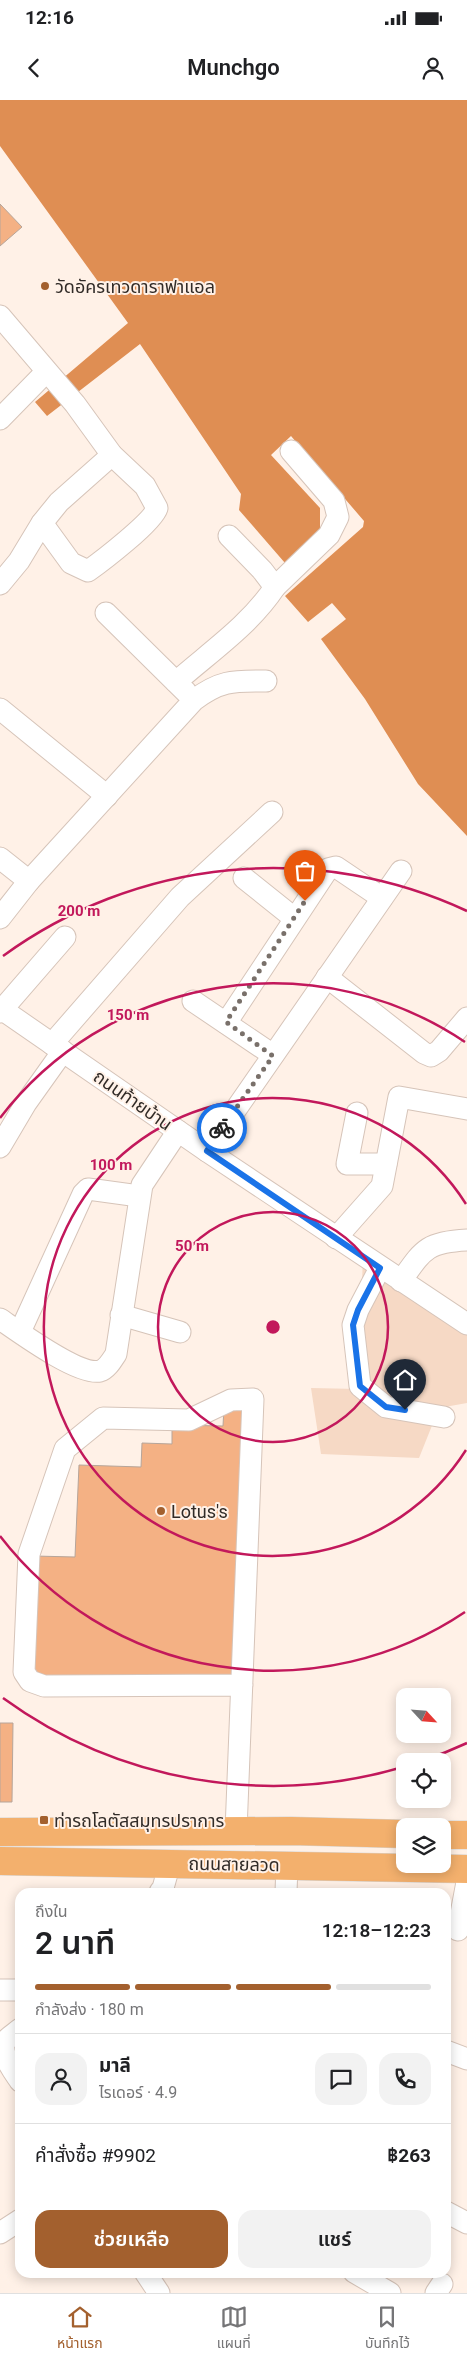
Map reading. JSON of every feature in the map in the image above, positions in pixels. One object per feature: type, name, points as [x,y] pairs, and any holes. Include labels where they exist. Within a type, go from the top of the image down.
[{"type":"main road","name":"ถนนสายลวด","points":[[0,1832],[236,1831],[396,1834]]},
{"type":"main road","points":[[451,1835],[467,1835]]},
{"type":"main road","name":"ถนนสายลวด","points":[[0,1861],[467,1869]]},
{"type":"street","points":[[0,316],[75,404],[112,455],[145,486],[157,508],[154,515],[88,571],[71,563],[42,522]]},
{"type":"street","points":[[0,419],[49,375]]},
{"type":"street","points":[[176,682],[251,617],[263,604],[275,586],[328,534],[338,516],[334,502],[291,451]]},
{"type":"street","points":[[3,573],[20,561],[42,522],[59,502],[112,455]]},
{"type":"street","points":[[229,536],[275,586]]},
{"type":"street","points":[[106,613],[194,700]]},
{"type":"street","points":[[0,918],[29,882],[194,700],[209,689],[229,681],[266,681]]},
{"type":"street","points":[[0,709],[107,796]]},
{"type":"street","points":[[0,1147],[58,1048],[180,896],[272,812]]},
{"type":"street","points":[[0,858],[29,882]]},
{"type":"street","points":[[226,1022],[328,869],[336,867],[382,898]]},
{"type":"street","points":[[207,1151],[401,871]]},
{"type":"street","points":[[244,878],[294,918]]},
{"type":"street","points":[[1,1010],[65,937]]},
{"type":"street","points":[[327,977],[424,1053],[431,1056],[439,1051],[467,1018]]},
{"type":"street","points":[[193,1001],[273,1056]]},
{"type":"street","name":"ถนนท้ายบ้าน","points":[[1,1010],[380,1268],[467,1324]]},
{"type":"street","points":[[336,1238],[382,1186],[399,1097],[467,1109]]},
{"type":"street","points":[[357,1113],[347,1164],[386,1164]]},
{"type":"street","points":[[0,1319],[62,1359],[83,1370],[100,1371],[109,1365],[116,1354],[142,1184],[178,1130]]},
{"type":"street","points":[[20,1332],[83,1194],[88,1188],[139,1196]]},
{"type":"street","points":[[401,1281],[421,1253],[429,1246],[467,1240]]},
{"type":"street","points":[[380,1268],[358,1310],[353,1325],[360,1386],[386,1407],[444,1417]]},
{"type":"street","points":[[121,1315],[180,1332]]},
{"type":"street","points":[[236,1831],[242,1685],[253,1399],[231,1400],[189,1420],[103,1418],[65,1450],[29,1554],[24,1672],[30,1681],[44,1686],[242,1685]]},
{"type":"street","points":[[163,1888],[170,1863]]},
{"type":"street","points":[[286,1888],[287,1865]]},
{"type":"street","points":[[458,1930],[467,1882]]},
{"type":"street","points":[[0,1990],[15,1990]]},
{"type":"street","points":[[15,2033],[5,2042],[3,2050],[15,2073]]},
{"type":"street","points":[[451,2053],[467,2059]]},
{"type":"street","points":[[451,2215],[467,2223]]},
{"type":"street","points":[[0,2233],[15,2223]]},
{"type":"street","points":[[149,2278],[159,2293]]},
{"type":"street","points":[[364,2278],[390,2293]]},
{"type":"shaded area","points":[[0,100],[467,100],[467,836],[418,784],[365,699],[321,639],[346,619],[332,603],[308,622],[285,596],[363,527],[364,521],[291,436],[271,455],[320,508],[320,530],[285,563],[239,510],[241,494],[140,344],[47,416],[35,402],[128,323],[0,146]]},
{"type":"shaded area","points":[[363,1256],[467,1324],[467,1403],[439,1408],[419,1458],[321,1454],[311,1388],[358,1389]]},
{"type":"building","points":[[0,204],[22,227],[0,246]]},
{"type":"building","name":"Lotus's","points":[[224,1407],[249,1407],[240,1683],[30,1677],[34,1556],[75,1557],[79,1465],[141,1467],[142,1443],[172,1444],[172,1425],[223,1426]]},
{"type":"building","points":[[0,1723],[13,1723],[12,1802],[0,1802]]},
{"type":"way so far","points":[[222,1128],[273,1056],[226,1022],[305,901]]},
{"type":"place","name":"วัดอัครเทวดาราฟาแอล","points":[[45,286]]},
{"type":"place","name":"Lotus's","points":[[161,1511]]},
{"type":"place","name":"ท่ารถโลตัสสมุทรปราการ","points":[[44,1820]]},
{"type":"route","points":[[222,1128],[207,1151],[380,1268],[358,1310],[353,1325],[360,1386],[386,1407],[405,1410]]}]
